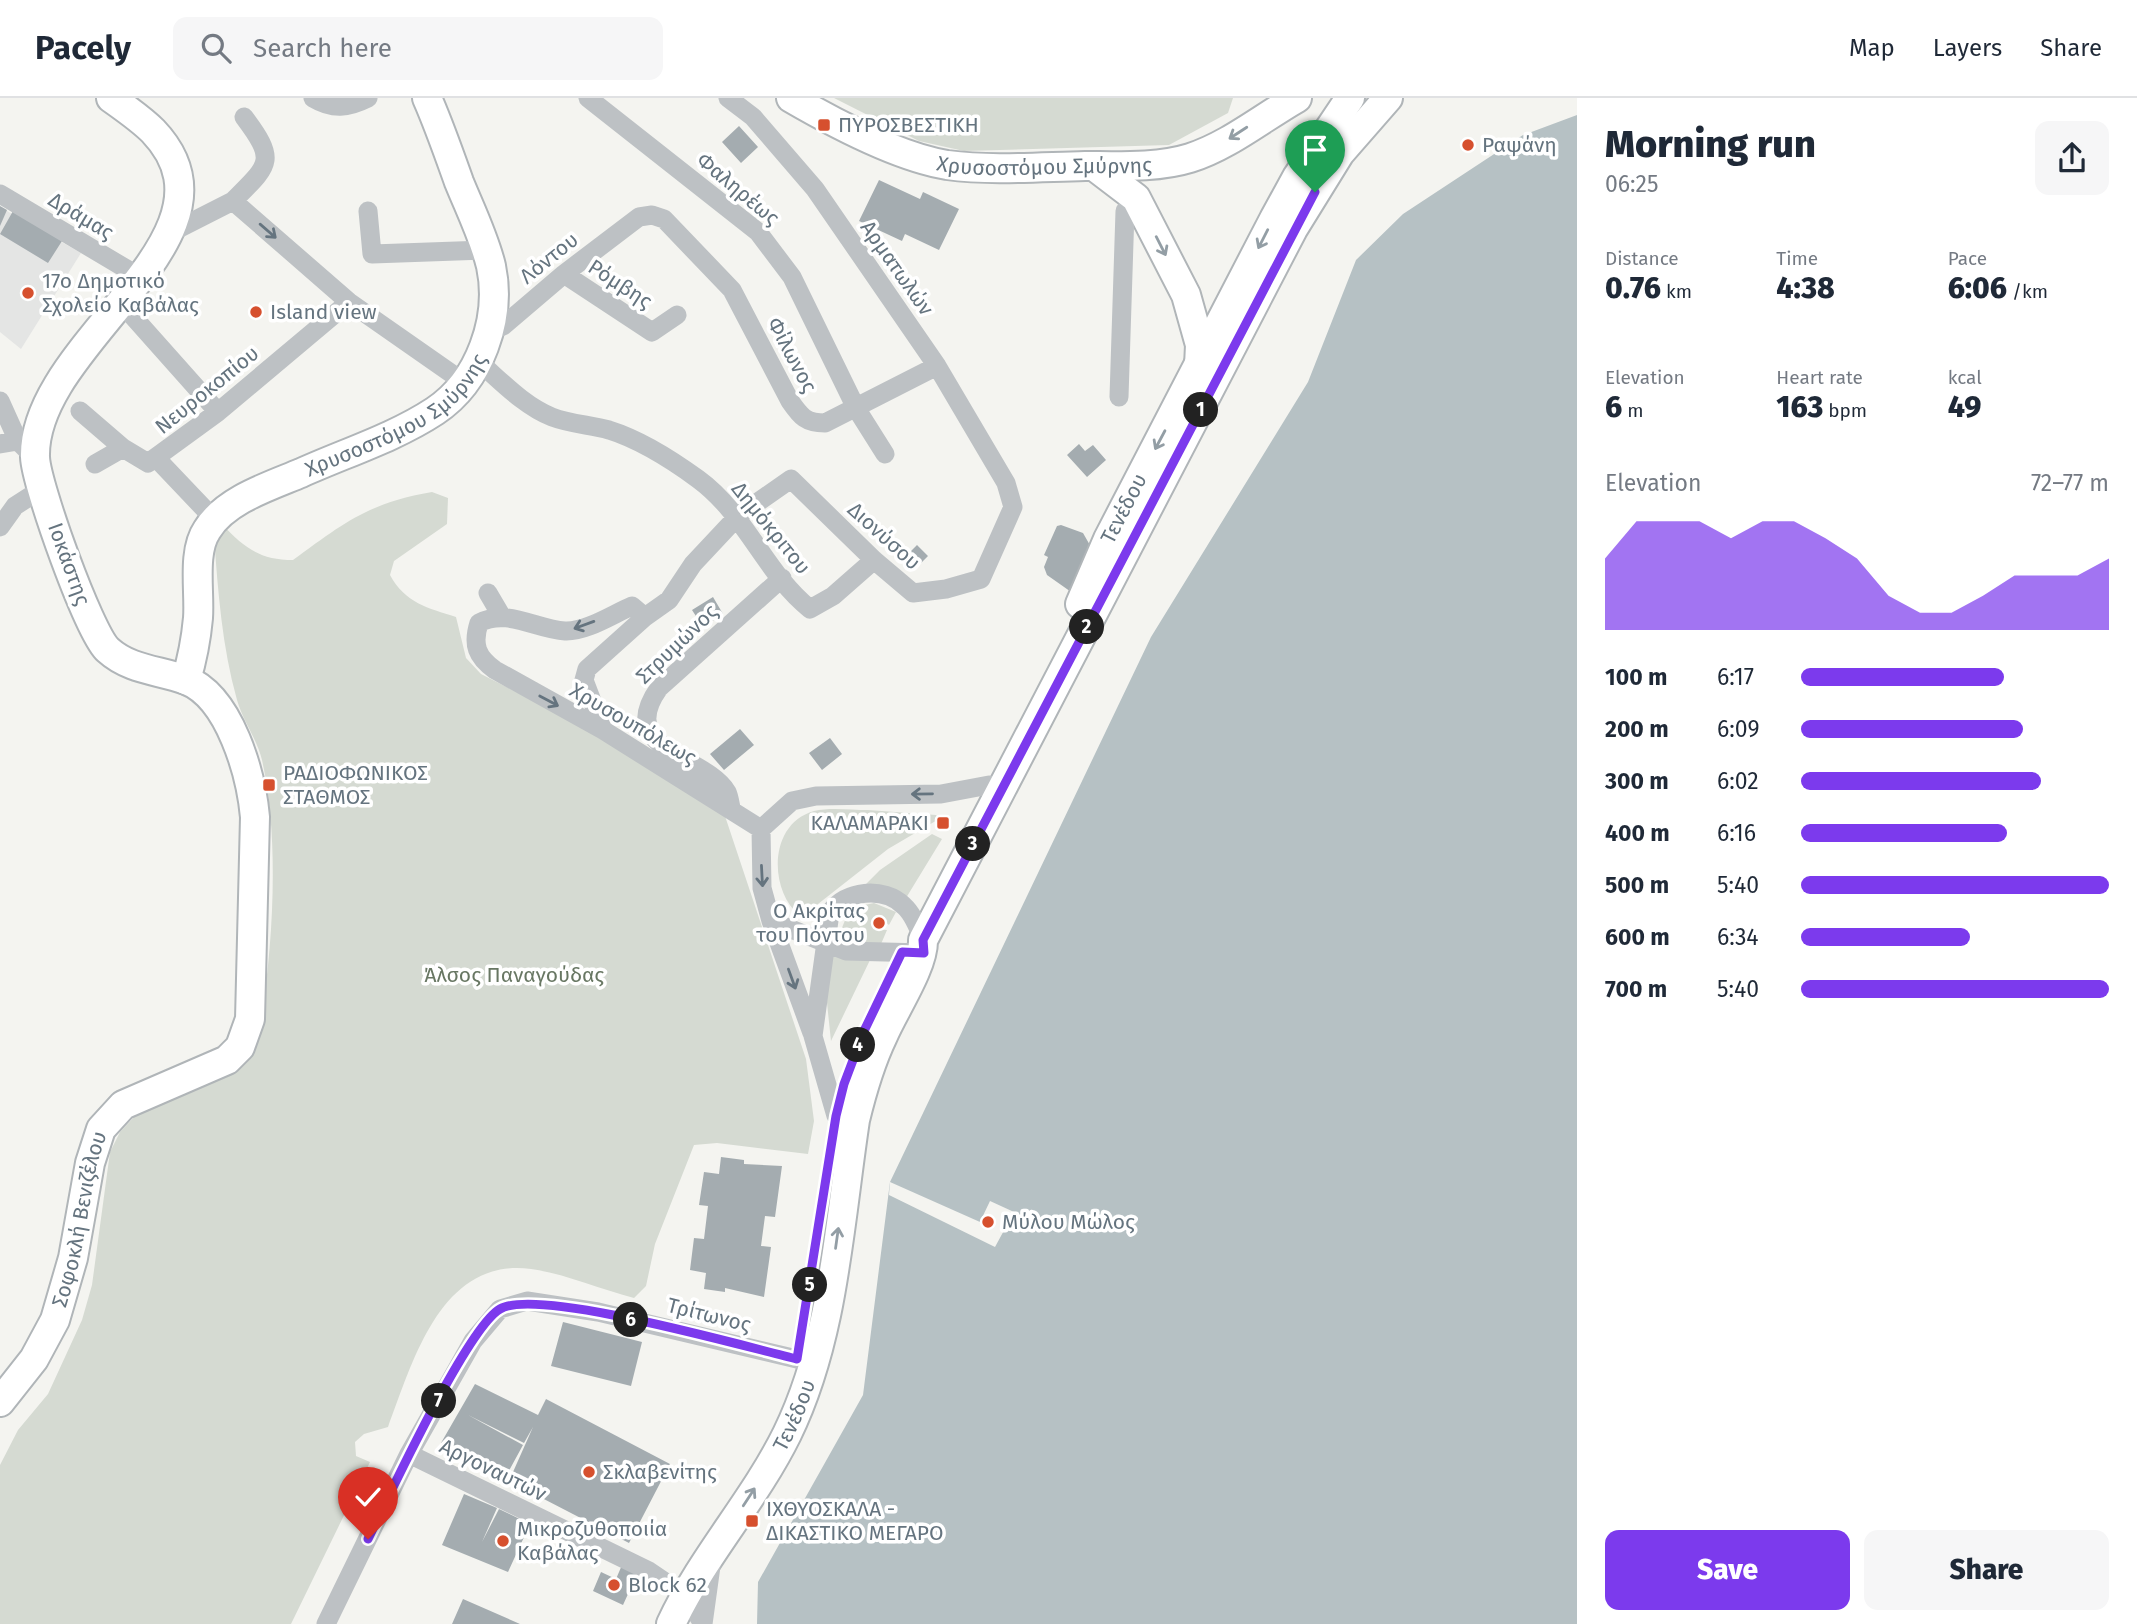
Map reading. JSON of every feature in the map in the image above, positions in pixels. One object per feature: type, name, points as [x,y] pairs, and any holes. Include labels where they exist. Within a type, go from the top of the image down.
[{"type":"main road","name":"Ιοκάστης","points":[[111,98],[154,132],[175,167],[180,199],[170,233],[121,303],[91,335],[54,387],[40,426],[18,447],[43,488],[90,621],[105,648],[127,663],[186,680],[205,692],[216,705],[239,748],[252,792],[255,838],[250,1019]]},
{"type":"main road","name":"Χρυσοστόμου Σμύρνης","points":[[792,98],[826,120],[943,164],[998,168],[1094,166],[1176,161],[1194,157],[1297,98]]},
{"type":"main road","name":"Τενέδου","points":[[671,1624],[678,1590],[770,1426],[797,1359],[836,1116],[856,1049],[916,942],[1235,319],[1297,177],[1350,98]]},
{"type":"main road","name":"Χρυσοστόμου Σμύρνης","points":[[186,680],[194,653],[198,622],[200,553],[206,530],[215,520],[236,503],[276,483],[379,440],[435,411],[472,372],[488,333],[493,282],[485,250],[432,100]]},
{"type":"main road","name":"Τενέδου","points":[[649,1624],[713,1553],[786,1435],[815,1366],[823,1335],[855,1120],[863,1088],[916,942],[989,785],[1062,645],[1108,540],[1199,366],[1235,319],[1340,153],[1376,102]]},
{"type":"main road","points":[[1136,198],[1176,161]]},
{"type":"main road","points":[[1094,166],[1136,198],[1186,295],[1200,345],[1199,366]]},
{"type":"main road","points":[[1186,295],[1235,319]]},
{"type":"main road","name":"Σοφοκλή Βενιζέλου","points":[[0,1402],[34,1359],[55,1320],[73,1258],[94,1147],[101,1129],[123,1105],[227,1060],[240,1047],[250,1019]]},
{"type":"street","points":[[313,98],[335,107],[349,107],[368,98]]},
{"type":"street","name":"Φαληρέως","points":[[587,98],[758,232],[792,276],[856,408],[886,454]]},
{"type":"street","name":"Αρματωλών","points":[[728,98],[753,117],[815,189],[937,366],[1006,483]]},
{"type":"street","points":[[170,233],[233,201],[262,172],[266,156],[264,143],[244,117]]},
{"type":"street","name":"Δράμας","points":[[0,194],[139,277]]},
{"type":"street","points":[[1119,397],[1125,211],[1136,198]]},
{"type":"street","name":"Δημόκριτου","points":[[233,201],[349,302],[542,412],[609,430],[670,460],[699,480],[738,516],[782,578],[810,609],[816,608],[874,560]]},
{"type":"street","points":[[368,211],[372,254],[485,250]]},
{"type":"street","name":"Φίλωνος","points":[[639,217],[652,215],[664,219],[732,290],[801,417],[810,423],[825,423],[937,366]]},
{"type":"street","name":"Λόντου","points":[[488,333],[503,326],[564,274],[639,217]]},
{"type":"street","name":"Ρόμβης","points":[[564,274],[652,332],[677,315]]},
{"type":"street","name":"Νευροκοπίου","points":[[157,458],[218,412],[349,302]]},
{"type":"street","points":[[121,303],[218,412]]},
{"type":"street","points":[[0,401],[18,447]]},
{"type":"street","points":[[80,411],[123,448],[148,463],[157,458],[215,520]]},
{"type":"street","points":[[95,464],[123,448]]},
{"type":"street","name":"Διονύσου","points":[[791,479],[874,560],[913,593],[946,589],[981,579],[1013,507],[1006,483]]},
{"type":"street","name":"Στρυμώνος","points":[[603,730],[584,680],[587,669],[645,617],[669,600],[693,564],[738,516],[791,479]]},
{"type":"street","points":[[0,527],[15,506],[43,488]]},
{"type":"street","name":"Στρυμώνος","points":[[731,808],[727,792],[717,782],[660,744],[646,718],[648,704],[659,688],[782,578]]},
{"type":"street","points":[[488,593],[502,617],[568,631],[632,606],[645,617]]},
{"type":"street","name":"Χρυσουπόλεως","points":[[502,617],[479,623],[475,649],[482,660],[528,690],[603,730],[761,829]]},
{"type":"street","points":[[836,1116],[813,1036],[771,921],[762,888],[761,829],[792,801],[816,796],[942,794],[989,785]]},
{"type":"street","points":[[771,921],[826,944],[846,951],[916,942],[904,906],[896,900],[872,894],[847,896],[836,903],[830,913],[826,944],[813,1036]]},
{"type":"street","name":"Τρίτωνος","points":[[409,1454],[473,1340],[500,1309],[527,1301],[598,1312],[797,1359]]},
{"type":"street","points":[[326,1624],[409,1454]]},
{"type":"street","name":"Αργοναυτών","points":[[409,1454],[678,1590]]},
{"type":"street","points":[[703,1624],[713,1553]]},
{"type":"street","points":[[678,1590],[703,1624]]},
{"type":"shaded area","points":[[1577,115],[1577,1624],[757,1624],[758,1582],[863,1395],[890,1182],[1151,637],[1308,382],[1356,260],[1403,214],[1523,135]]},
{"type":"shaded area","name":"17ο Δημοτικό Σχολείο Καβάλας","points":[[0,207],[81,253],[21,349],[0,332]]},
{"type":"green space","points":[[834,98],[1233,98],[1228,113],[1169,145],[964,151],[919,141]]},
{"type":"green space","name":"Άλσος Παναγούδας","points":[[432,492],[448,498],[447,524],[394,561],[390,575],[403,592],[418,603],[456,617],[466,658],[481,674],[544,706],[723,810],[806,1059],[814,1121],[808,1154],[717,1143],[694,1145],[655,1244],[646,1286],[634,1298],[557,1274],[531,1269],[500,1270],[474,1279],[453,1296],[435,1319],[421,1345],[388,1427],[364,1434],[355,1442],[356,1456],[370,1462],[291,1624],[0,1624],[0,1465],[18,1430],[48,1394],[82,1320],[92,1285],[110,1152],[120,1132],[136,1115],[259,1032],[271,931],[273,860],[268,791],[262,760],[240,708],[232,680],[224,639],[214,536],[222,524],[254,551],[272,558],[293,560],[358,516],[390,502]]},
{"type":"green space","points":[[868,810],[936,815],[939,819],[888,849],[804,915],[799,915],[789,904],[778,875],[781,843],[788,829],[799,818],[814,811]]},
{"type":"green space","points":[[932,834],[942,839],[906,898],[866,884],[880,870]]},
{"type":"green space","points":[[874,903],[896,912],[889,925],[878,916],[873,929],[887,930],[881,944],[837,940],[850,908]]},
{"type":"green space","points":[[828,951],[870,960],[831,1041],[827,1003]]},
{"type":"pier","points":[[890,1182],[980,1222],[990,1201],[1014,1212],[995,1247],[889,1195]]},
{"type":"building","points":[[739,126],[758,147],[741,163],[722,142]]},
{"type":"building","points":[[879,180],[920,199],[923,192],[959,209],[939,250],[905,234],[902,241],[859,221]]},
{"type":"building","points":[[0,206],[7,210],[0,226]]},
{"type":"building","points":[[13,211],[62,241],[48,263],[0,234]]},
{"type":"building","points":[[1079,444],[1085,451],[1093,445],[1106,460],[1087,477],[1067,455]]},
{"type":"building","points":[[1057,526],[1083,533],[1095,554],[1074,594],[1047,575],[1044,567],[1048,557],[1044,555]]},
{"type":"building","points":[[917,545],[928,556],[913,571],[902,560]]},
{"type":"building","points":[[713,597],[723,614],[703,627],[692,610]]},
{"type":"building","points":[[740,729],[754,745],[724,770],[710,754]]},
{"type":"building","points":[[830,738],[842,754],[822,770],[809,753]]},
{"type":"building","points":[[721,1157],[744,1160],[744,1164],[782,1166],[775,1217],[765,1216],[761,1246],[771,1247],[764,1297],[725,1288],[725,1292],[704,1289],[706,1273],[690,1270],[694,1238],[704,1239],[708,1206],[699,1205],[704,1172],[719,1174]]},
{"type":"building","points":[[563,1322],[642,1342],[631,1386],[551,1366]]},
{"type":"building","name":"Σκλαβενίτης","points":[[475,1384],[538,1415],[546,1399],[670,1464],[629,1543],[509,1481],[533,1427],[524,1443],[468,1415],[523,1445],[505,1478],[441,1443]]},
{"type":"building","points":[[464,1494],[497,1508],[482,1542],[499,1509],[530,1524],[508,1572],[442,1545]]},
{"type":"building","name":"Block 62","points":[[622,1565],[638,1572],[623,1605],[593,1591],[601,1572],[616,1579]]},
{"type":"building","points":[[463,1599],[520,1624],[452,1624]]},
{"type":"place","name":"ΠΥΡΟΣΒΕΣΤΙΚΗ","points":[[824,125]]},
{"type":"place","name":"Ραψάνη","points":[[1468,145]]},
{"type":"place","name":"17ο Δημοτικό Σχολείο Καβάλας","points":[[28,293]]},
{"type":"place","name":"Island view","points":[[256,312]]},
{"type":"place","name":"ΡΑΔΙΟΦΩΝΙΚΟΣ ΣΤΑΘΜΟΣ","points":[[269,785]]},
{"type":"place","name":"ΚΑΛΑΜΑΡΑΚΙ","points":[[943,823]]},
{"type":"place","name":"Ο Ακρίτας του Πόντου","points":[[879,923]]},
{"type":"place","name":"Μύλου Μώλος","points":[[988,1222]]},
{"type":"place","name":"Σκλαβενίτης","points":[[589,1472]]},
{"type":"place","name":"ΙΧΘΥΟΣΚΑΛΑ - ΔΙΚΑΣΤΙΚΟ ΜΕΓΑΡΟ","points":[[752,1521]]},
{"type":"place","name":"Μικροζυθοποιία Καβάλας","points":[[503,1541]]},
{"type":"place","name":"Block 62","points":[[614,1585]]},
{"type":"route","points":[[368,1539],[409,1454],[473,1340],[500,1309],[527,1301],[598,1312],[797,1359],[804,1331],[836,1116],[852,1059],[864,1031],[902,952],[924,953],[923,940],[1238,340],[1293,229],[1315,192]]}]
